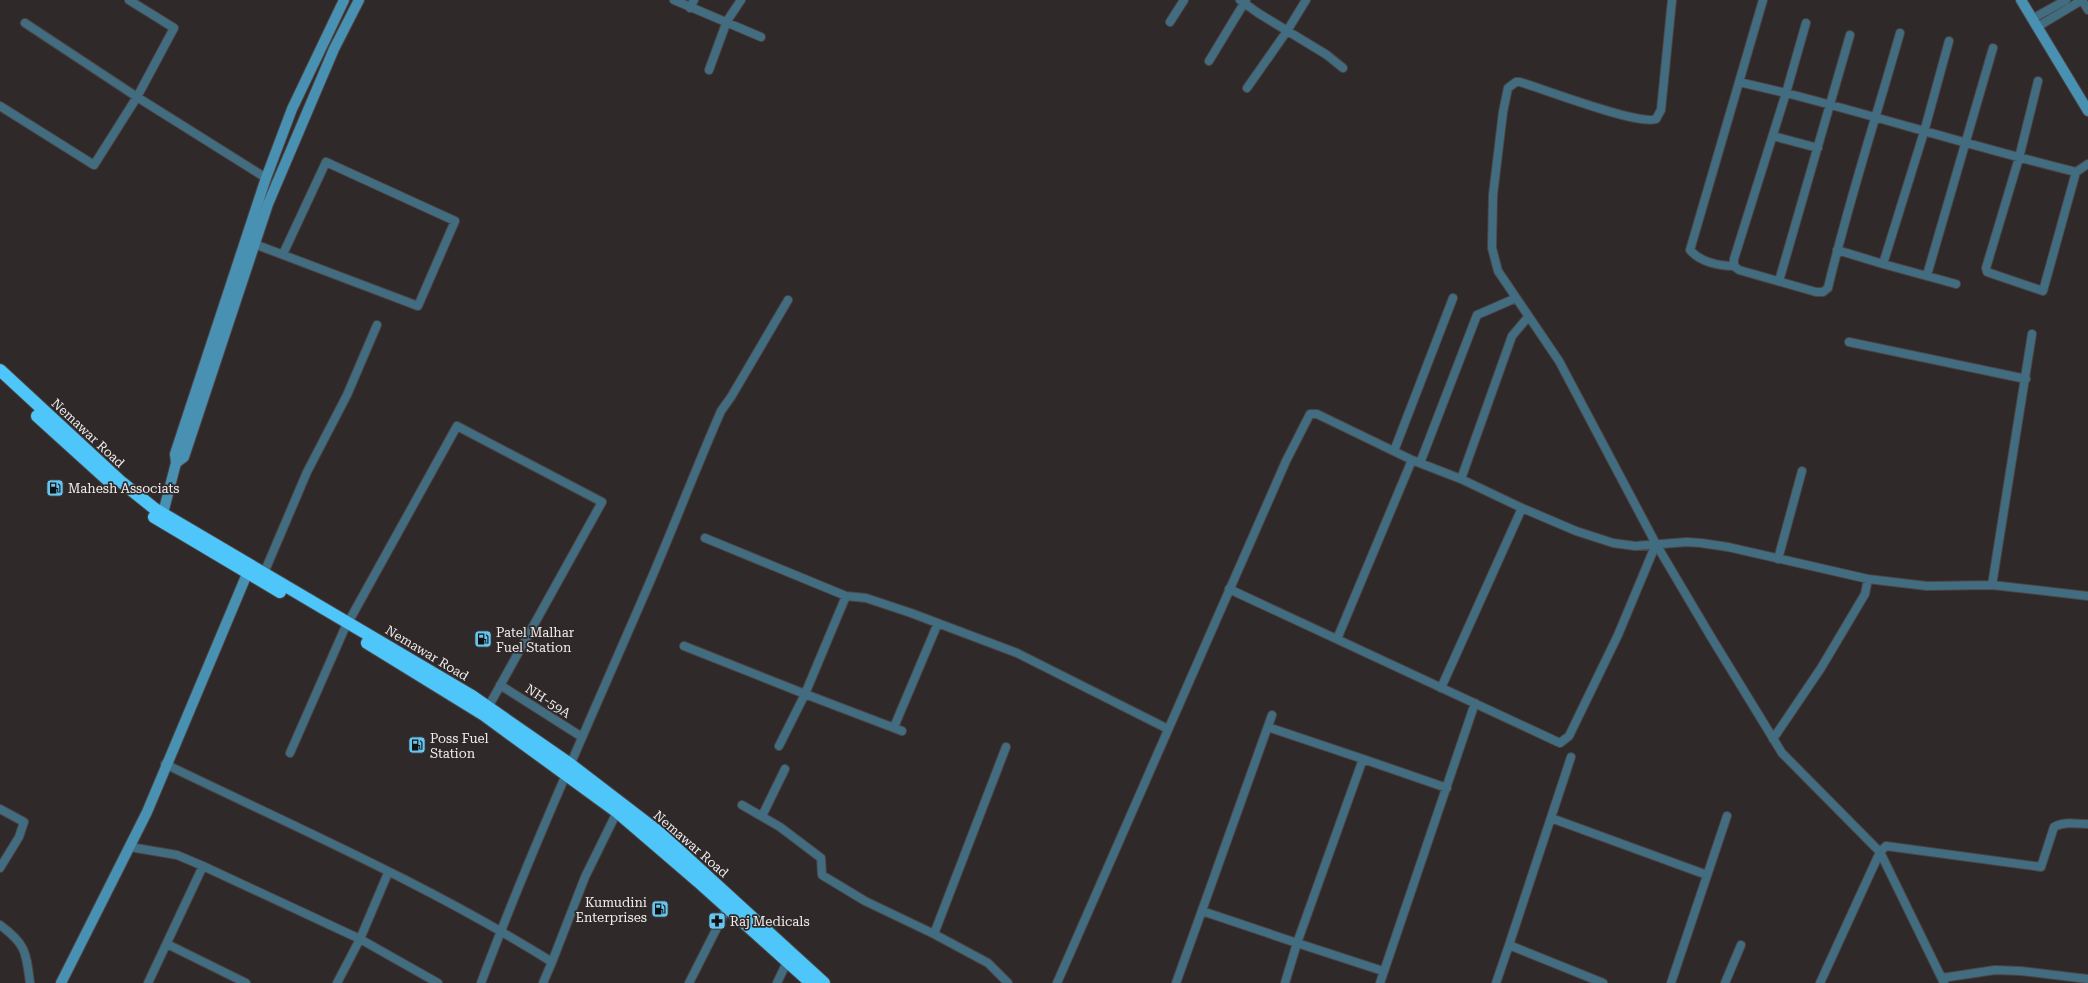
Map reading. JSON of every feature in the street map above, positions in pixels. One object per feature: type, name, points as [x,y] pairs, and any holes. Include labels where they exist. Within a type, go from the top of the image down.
[{"type":"highway","name":"Nemawar Road","points":[[0,370],[120,482],[161,518],[264,573],[346,626],[486,711],[660,833],[709,884],[727,908],[811,983]]},
{"type":"highway","name":"Nemawar Road","points":[[0,382],[128,498],[247,574],[346,626]]},
{"type":"highway","name":"Nemawar Road","points":[[568,769],[616,812],[709,884],[824,983]]},
{"type":"street","points":[[0,106],[94,165],[137,97],[174,28],[129,0]]},
{"type":"street","points":[[161,518],[176,463],[175,454],[266,178],[292,109],[344,0]]},
{"type":"street","points":[[176,463],[184,457],[268,204],[312,100],[359,0]]},
{"type":"street","points":[[674,0],[690,8],[727,21],[761,37]]},
{"type":"street","points":[[690,8],[694,0]]},
{"type":"street","points":[[709,70],[727,21],[741,0]]},
{"type":"street","points":[[1170,22],[1184,0]]},
{"type":"street","points":[[1247,88],[1287,31],[1306,0]]},
{"type":"street","points":[[1672,0],[1661,110],[1656,119],[1647,120],[1596,108],[1537,87],[1516,82],[1508,88],[1503,112],[1491,220],[1492,248],[1498,271],[1559,362],[1656,544],[1773,739],[1794,766],[1880,852],[1943,980],[1995,970],[2021,971],[2088,979]]},
{"type":"street","points":[[1763,0],[1690,250],[1696,256],[1716,264],[1723,266],[1734,266],[1740,270],[1816,292],[1823,292],[1828,288],[1837,250],[1900,34]]},
{"type":"street","points":[[2020,0],[2088,111]]},
{"type":"street","points":[[2035,23],[2066,0]]},
{"type":"street","points":[[2035,23],[2082,0],[2088,10]]},
{"type":"street","points":[[1209,61],[1244,1],[1287,31],[1327,55],[1343,68]]},
{"type":"street","points":[[25,23],[137,97],[266,178]]},
{"type":"street","points":[[1734,266],[1734,259],[1773,136],[1806,23]]},
{"type":"street","points":[[1779,281],[1850,35]]},
{"type":"street","points":[[1882,264],[1924,132],[1949,41]]},
{"type":"street","points":[[1927,275],[1993,48]]},
{"type":"street","points":[[2038,81],[2019,158],[1986,268],[1987,272],[2043,291],[2076,172],[2088,164]]},
{"type":"street","points":[[1739,82],[1831,105],[1965,144],[2076,172]]},
{"type":"street","points":[[1773,136],[1818,148]]},
{"type":"street","points":[[244,241],[283,254],[418,306],[455,221],[326,162],[283,254]]},
{"type":"street","points":[[1837,250],[1956,284]]},
{"type":"street","points":[[1394,451],[1453,298]]},
{"type":"street","points":[[1337,639],[1416,461],[1477,315],[1516,298]]},
{"type":"street","points":[[481,983],[501,930],[568,769],[674,527],[721,411],[731,397],[788,300]]},
{"type":"street","points":[[1461,479],[1512,336],[1528,317]]},
{"type":"street","points":[[264,573],[307,472],[347,395],[377,325]]},
{"type":"street","points":[[1992,585],[2032,334]]},
{"type":"street","points":[[1849,342],[2026,379]]},
{"type":"street","points":[[1057,983],[1229,589],[1286,461],[1310,414],[1317,414],[1416,461],[1461,479],[1522,508],[1576,531],[1613,543],[1635,546],[1701,543],[1868,579],[1927,586],[1992,585],[2088,596]]},
{"type":"street","points":[[290,753],[346,626],[457,426],[602,502],[486,711]]},
{"type":"street","points":[[1778,559],[1802,471]]},
{"type":"street","points":[[1441,688],[1522,508]]},
{"type":"street","points":[[706,538],[846,596],[866,598],[1017,653],[1168,729]]},
{"type":"street","points":[[1229,589],[1441,688],[1475,702],[1560,743],[1569,736],[1618,634],[1656,544]]},
{"type":"street","points":[[61,983],[147,812],[165,764],[247,574]]},
{"type":"street","points":[[1773,739],[1821,668],[1865,594],[1868,579]]},
{"type":"street","points":[[779,746],[805,694],[846,596]]},
{"type":"street","points":[[894,727],[938,623]]},
{"type":"street","points":[[684,646],[902,731]]},
{"type":"street","name":"NH-59A","points":[[500,685],[582,737]]},
{"type":"street","points":[[1380,983],[1475,702]]},
{"type":"street","points":[[1176,983],[1272,715]]},
{"type":"street","points":[[1268,727],[1447,788]]},
{"type":"street","points":[[934,934],[1006,747]]},
{"type":"street","points":[[1496,983],[1571,757]]},
{"type":"street","points":[[1286,983],[1297,944],[1363,760]]},
{"type":"street","points":[[165,764],[388,872],[501,930],[552,962]]},
{"type":"street","points":[[762,816],[785,769]]},
{"type":"street","points":[[742,804],[780,826],[821,858],[822,875],[865,901],[934,934],[988,963],[1008,983]]},
{"type":"street","points":[[0,809],[24,822],[19,837],[0,868]]},
{"type":"street","points":[[543,983],[585,877],[616,812]]},
{"type":"street","points":[[1671,983],[1727,816]]},
{"type":"street","points":[[1551,818],[1707,875]]},
{"type":"street","points":[[1820,983],[1880,852],[1886,846],[2041,867],[2054,827],[2059,824],[2068,823],[2088,824]]},
{"type":"street","points":[[130,847],[177,855],[203,866],[360,939],[438,983]]},
{"type":"street","points":[[148,983],[203,866]]},
{"type":"street","points":[[338,983],[360,939],[388,872]]},
{"type":"street","points":[[689,983],[727,908]]},
{"type":"street","points":[[1202,911],[1297,944],[1383,971]]},
{"type":"street","points":[[0,925],[15,936],[23,946],[30,983]]},
{"type":"street","points":[[167,944],[246,983]]},
{"type":"street","points":[[1509,945],[1603,983]]},
{"type":"street","points":[[1725,983],[1741,945]]},
{"type":"street","points":[[776,983],[788,962]]},
{"type":"place","name":"Mahesh Associats","points":[[55,488]]},
{"type":"place","name":"Patel Malhar Fuel Station","points":[[483,639]]},
{"type":"place","name":"Poss Fuel Station","points":[[417,745]]},
{"type":"place","name":"Kumudini Enterprises","points":[[660,909]]},
{"type":"place","name":"Raj Medicals","points":[[717,921]]}]
